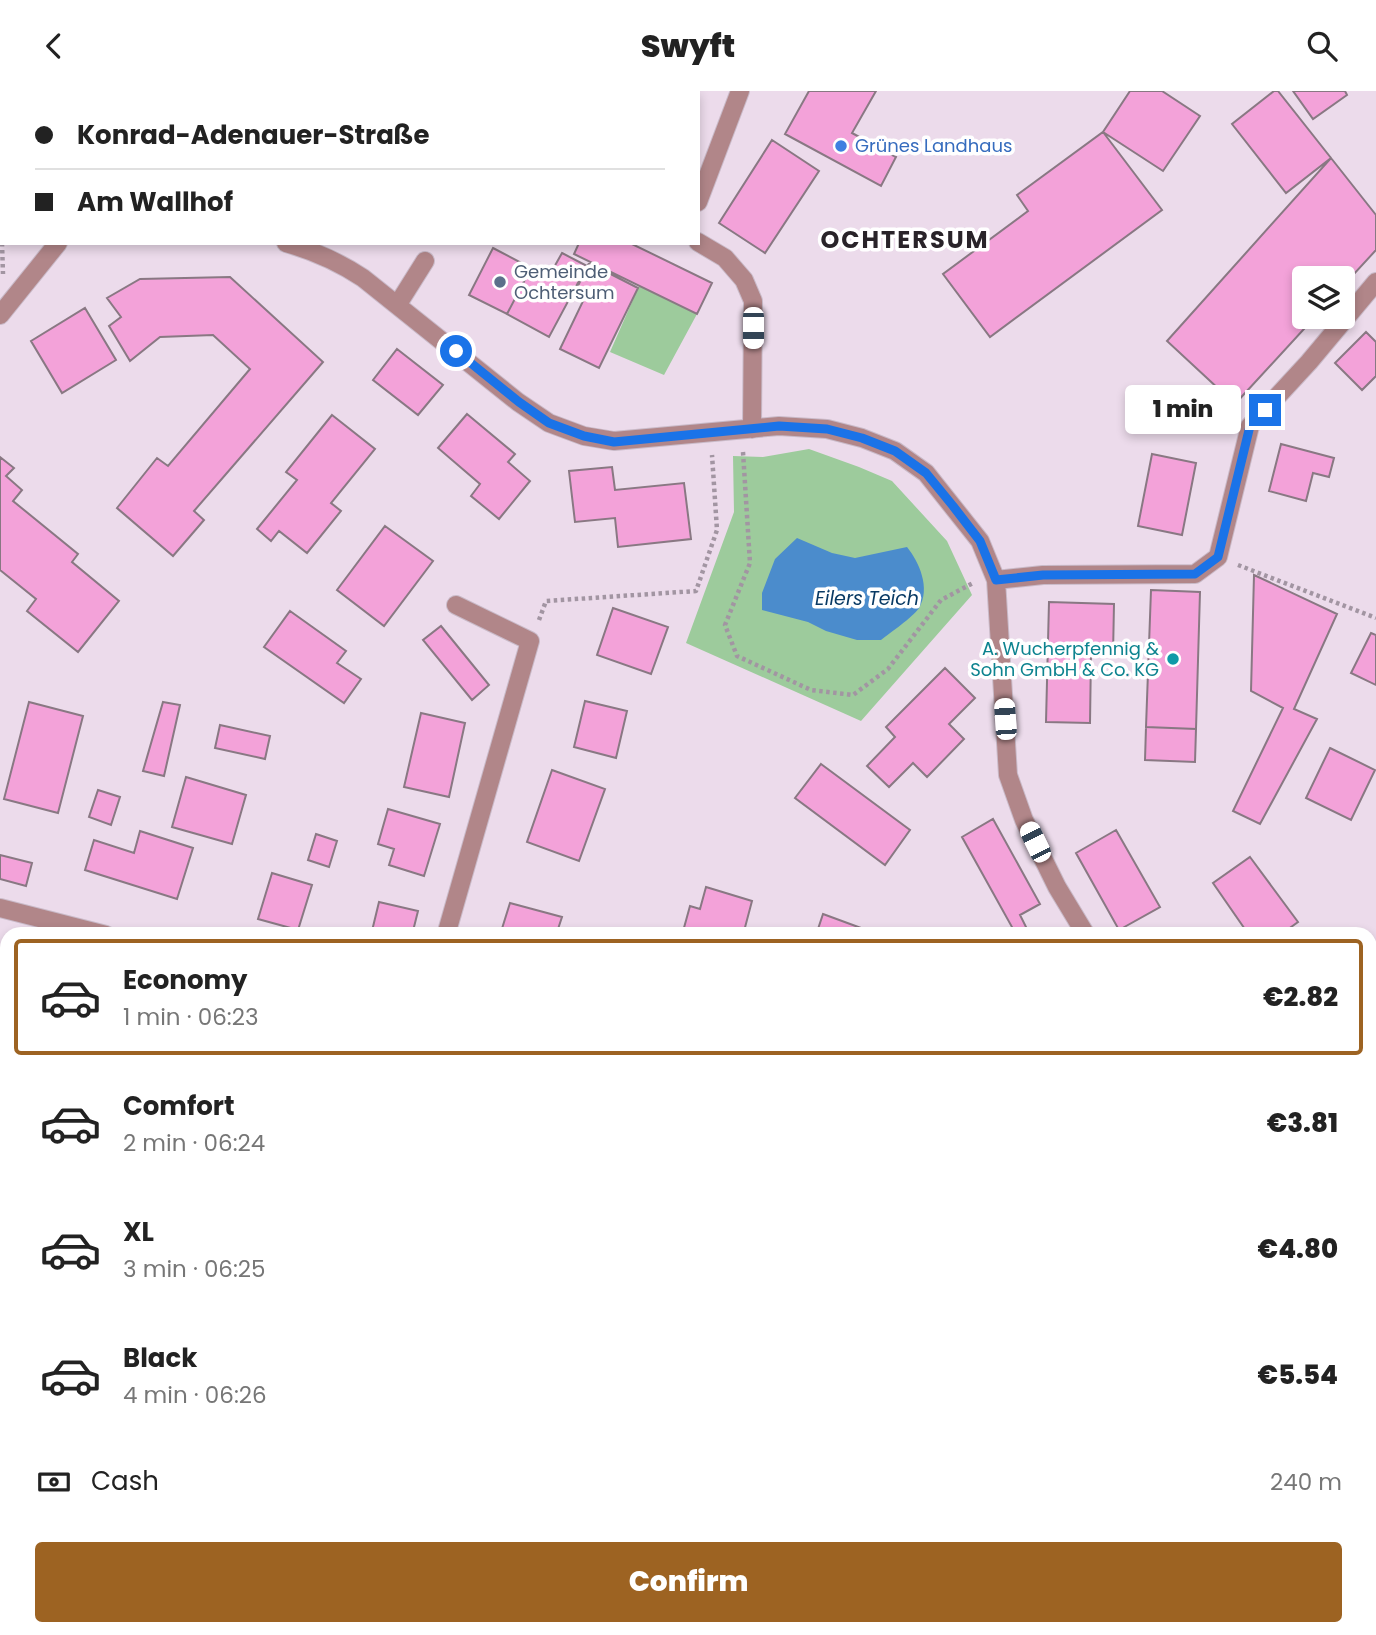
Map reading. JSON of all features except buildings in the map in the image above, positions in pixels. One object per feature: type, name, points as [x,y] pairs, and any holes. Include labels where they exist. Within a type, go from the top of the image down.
[{"type":"street","points":[[700,197],[740,91]]},
{"type":"street","points":[[700,243],[724,258],[744,280],[753,301],[747,429]]},
{"type":"street","points":[[0,315],[56,245]]},
{"type":"street","points":[[293,245],[342,264],[398,304],[519,402],[549,423],[584,436],[614,442],[779,426],[827,429],[862,438],[895,451],[926,473],[980,541],[995,576],[1008,775],[1029,831],[1057,887],[1081,927]]},
{"type":"street","points":[[398,304],[425,261]]},
{"type":"street","points":[[995,576],[1195,574],[1218,557],[1250,426],[1309,362],[1376,282]]},
{"type":"street","points":[[448,927],[530,641],[456,605]]},
{"type":"street","points":[[0,908],[75,927]]},
{"type":"path","points":[[2,245],[3,284]]},
{"type":"path","points":[[747,429],[750,563],[725,625],[737,656],[811,690],[853,695],[888,669],[941,600],[995,576]]},
{"type":"path","points":[[530,641],[546,601],[696,591],[717,530],[710,433]]},
{"type":"path","points":[[1218,557],[1376,618]]},
{"type":"green space","points":[[639,286],[697,314],[664,375],[610,352]]},
{"type":"green space","points":[[809,449],[892,481],[947,541],[972,595],[861,721],[686,643],[734,512],[733,456],[763,457]]},
{"type":"water","name":"Eilers Teich","points":[[797,538],[832,553],[855,558],[907,547],[916,560],[924,584],[919,608],[881,640],[857,640],[826,631],[808,622],[762,610],[762,593],[775,559]]},
{"type":"place","name":"Grünes Landhaus","points":[[841,146]]},
{"type":"place","name":"Gemeinde Ochtersum","points":[[500,282]]},
{"type":"place","name":"A. Wucherpfennig & Sohn GmbH & Co. KG","points":[[1173,659]]},
{"type":"district","name":"OCHTERSUM","points":[[905,240]]},
{"type":"route","points":[[456,351],[549,423],[584,436],[614,442],[779,426],[827,429],[862,438],[895,451],[926,473],[953,506],[980,541],[996,580],[1043,575],[1195,574],[1218,557],[1250,426],[1265,410]]}]
